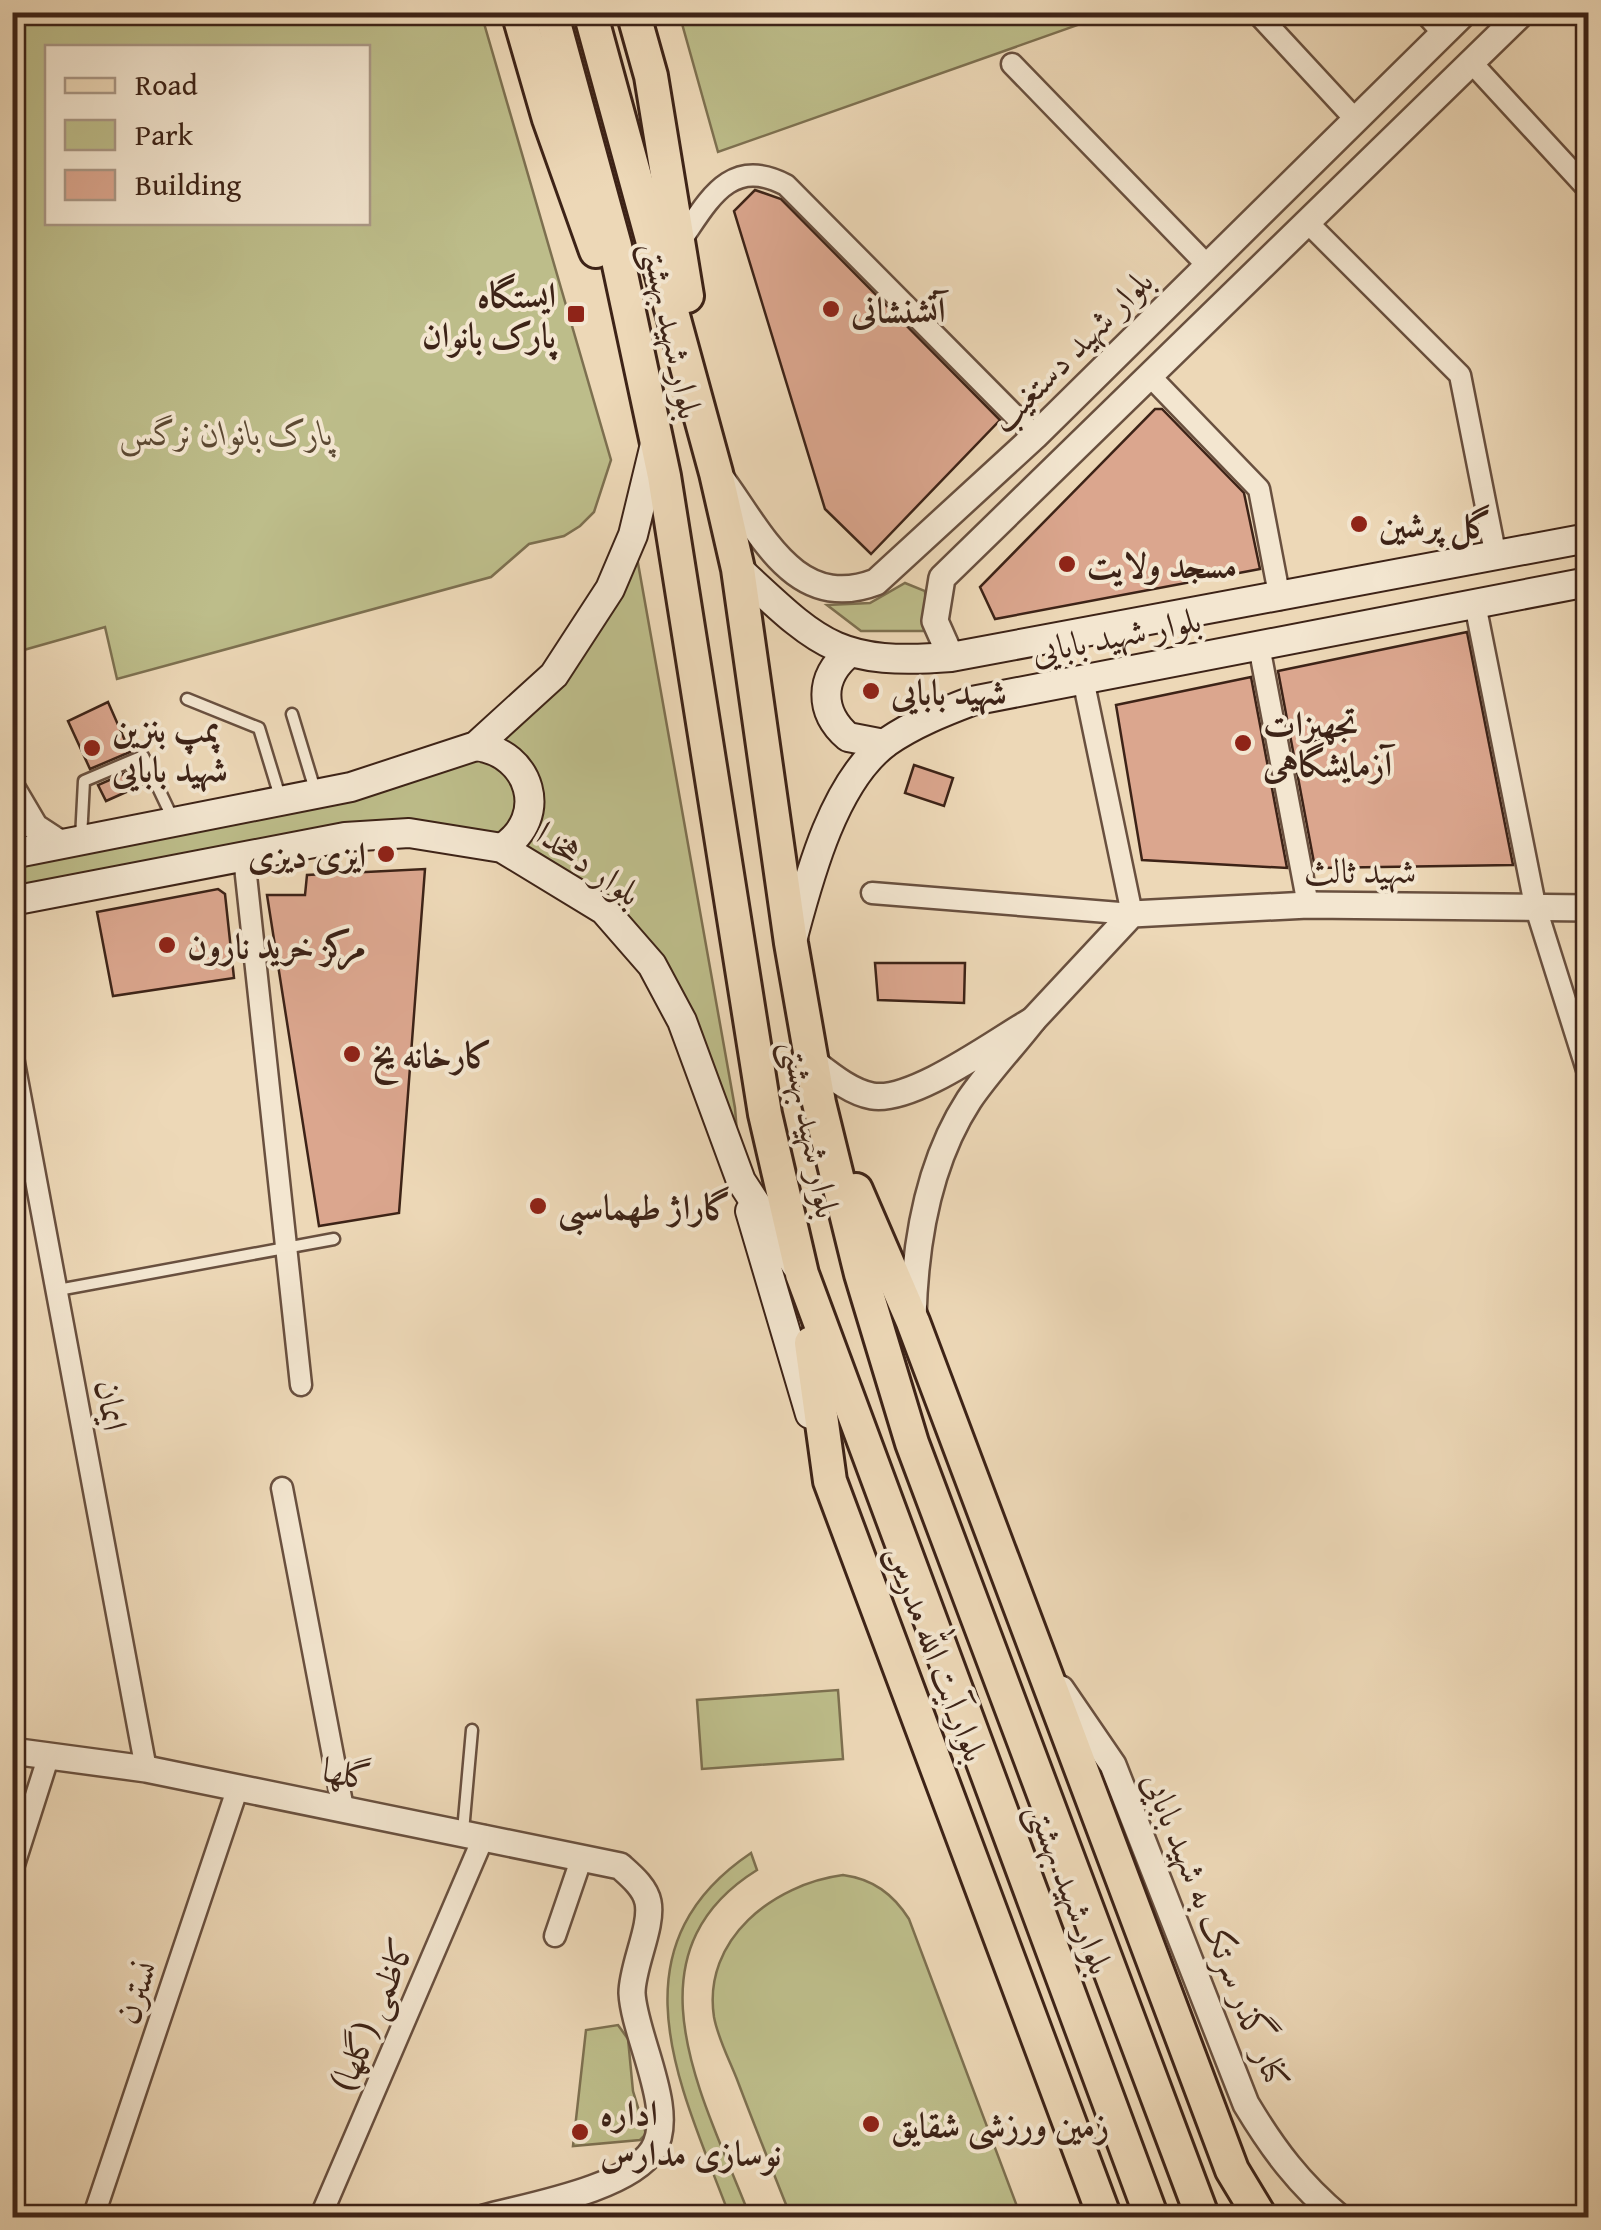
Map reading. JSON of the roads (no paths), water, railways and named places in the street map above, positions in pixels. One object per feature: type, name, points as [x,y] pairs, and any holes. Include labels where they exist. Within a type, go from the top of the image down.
[{"type":"main road","points":[[518,12],[549,119],[643,382]]},
{"type":"main road","name":"بلوار شهید بهشتی","points":[[551,12],[615,246],[656,439],[765,1114],[802,1274],[1152,2218]]},
{"type":"main road","points":[[590,12],[666,243]]},
{"type":"main road","points":[[634,12],[651,76],[666,243]]},
{"type":"main road","name":"بلوار شهید بهشتی","points":[[666,243],[738,569],[791,943],[819,1104],[861,1274],[912,1443],[1202,2218]]},
{"type":"main road","points":[[12,854],[316,794],[476,746],[554,674],[610,589],[633,535],[656,439]]},
{"type":"main road","name":"بلوار شهید بابایی","points":[[738,569],[808,634],[849,653],[905,660],[951,657],[1588,538]]},
{"type":"main road","name":"بلوار شهید بابایی","points":[[791,943],[813,860],[844,796],[884,744],[972,701],[1588,582]]},
{"type":"main road","points":[[849,653],[832,670],[826,707],[848,738],[884,744]]},
{"type":"main road","points":[[476,746],[508,756],[521,770],[530,789],[524,826],[502,848]]},
{"type":"main road","name":"بلوار دهخدا","points":[[12,901],[345,837],[409,832],[502,848],[604,910],[652,965],[682,1021],[741,1181],[802,1274]]},
{"type":"main road","points":[[819,1104],[913,1322],[1232,2170],[1260,2218]]},
{"type":"main road","points":[[741,1181],[830,1481]]},
{"type":"main road","name":"بلوار آیت الله مدرس","points":[[802,1274],[830,1481],[1106,2214]]},
{"type":"main road","points":[[1219,2218],[1231,2197],[1232,2170]]},
{"type":"street","points":[[1256,12],[1355,119]]},
{"type":"street","points":[[1424,12],[1588,189]]},
{"type":"street","name":"بلوار شهید دستغیب","points":[[716,473],[787,568],[820,590],[850,592],[876,582],[1036,436],[1465,12]]},
{"type":"street","name":"بلوار شهید دستغیب","points":[[942,578],[1522,12]]},
{"type":"street","points":[[1012,64],[1206,264]]},
{"type":"street","points":[[666,243],[729,180],[754,174],[786,185],[1036,436]]},
{"type":"street","points":[[1307,222],[1460,375],[1496,557]]},
{"type":"street","points":[[1149,375],[1259,490],[1280,598]]},
{"type":"street","points":[[910,555],[922,572],[942,578],[935,621],[951,657]]},
{"type":"street","points":[[1475,604],[1536,905],[1588,1072]]},
{"type":"street","points":[[1259,646],[1308,905]]},
{"type":"street","points":[[913,1322],[914,1261],[937,1169],[968,1101],[1033,1020],[1132,914],[1084,680]]},
{"type":"street","points":[[12,788],[35,826],[71,842]]},
{"type":"street","points":[[244,856],[301,1385]]},
{"type":"street","name":"شهید ثالث","points":[[872,893],[1132,914],[1308,905],[1588,908]]},
{"type":"street","points":[[812,1061],[840,1082],[872,1096],[902,1095],[1033,1020]]},
{"type":"street","name":"ایمان","points":[[12,1052],[146,1770]]},
{"type":"street","points":[[282,1488],[344,1808]]},
{"type":"street","name":"کنار گذر سرتک به شهید بابایی","points":[[1040,1659],[1113,1766],[1246,2104],[1303,2187],[1340,2218]]},
{"type":"street","name":"گلها","points":[[12,1752],[146,1770],[620,1866],[636,1881],[648,1902],[632,1992],[662,2122],[654,2148],[639,2166],[530,2213]]},
{"type":"street","points":[[12,1870],[49,1755]]},
{"type":"street","name":"نسترن","points":[[94,2218],[238,1788]]},
{"type":"street","name":"کاظمی (گلها)","points":[[320,2218],[474,1834]]},
{"type":"street","points":[[555,1936],[582,1857]]},
{"type":"street","points":[[484,2218],[530,2213]]},
{"type":"lane","points":[[187,699],[259,728],[281,802]]},
{"type":"lane","points":[[292,714],[316,794]]},
{"type":"lane","points":[[71,842],[84,781],[143,756],[175,822]]},
{"type":"lane","points":[[58,1290],[334,1239]]},
{"type":"lane","points":[[472,1730],[474,1834]]},
{"type":"place","name":"آتشنشانی","points":[[831,309]]},
{"type":"place","name":"ایستگاه پارک بانوان","points":[[576,314]]},
{"type":"place","name":"گل پرشین","points":[[1359,524]]},
{"type":"place","name":"مسجد ولایت","points":[[1067,564]]},
{"type":"place","name":"شهید بابایی","points":[[871,691]]},
{"type":"place","name":"تجهیزات آزمایشگاهی","points":[[1243,743]]},
{"type":"place","name":"پمپ بنزین شهید بابایی","points":[[92,748]]},
{"type":"place","name":"ایزی دیزی","points":[[386,854]]},
{"type":"place","name":"مرکز خرید نارون","points":[[167,945]]},
{"type":"place","name":"کارخانه یخ","points":[[352,1054]]},
{"type":"place","name":"گاراژ طهماسبی","points":[[538,1206]]},
{"type":"place","name":"زمین ورزشی شقایق","points":[[871,2124]]},
{"type":"place","name":"اداره نوسازی مدارس","points":[[580,2132]]},
{"type":"park label","name":"پارک بانوان نرگس","points":[[226,432]]}]
